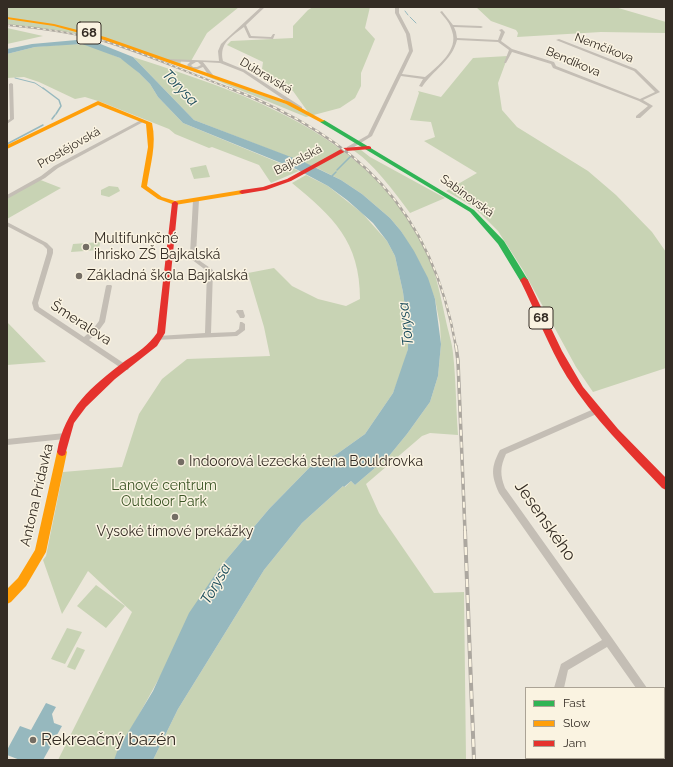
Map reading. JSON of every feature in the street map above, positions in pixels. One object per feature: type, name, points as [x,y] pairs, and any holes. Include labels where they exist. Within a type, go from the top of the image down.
[{"type":"main road","name":"68","points":[[7,18],[43,23],[95,35],[168,60]]},
{"type":"main road","name":"Sabinovská","points":[[168,60],[301,109],[366,143],[475,213],[492,228],[511,256],[566,367],[596,411],[666,485]]},
{"type":"main road","name":"Prostějovská","points":[[7,147],[98,103],[143,121]]},
{"type":"main road","points":[[65,436],[74,415],[88,398],[154,344],[163,326],[175,203],[160,198],[144,186],[152,127],[149,123],[143,121]]},
{"type":"main road","points":[[347,134],[350,142],[349,148],[366,143]]},
{"type":"main road","name":"Bajkalská","points":[[175,203],[264,189],[286,182],[349,148]]},
{"type":"main road","name":"Antona Prídavka","points":[[7,598],[22,582],[40,552],[65,436]]},
{"type":"street","name":"Dúbravská","points":[[221,62],[219,50],[222,43],[245,26],[263,7]]},
{"type":"street","points":[[366,143],[411,51],[408,34],[397,13],[397,7]]},
{"type":"street","points":[[421,86],[426,78],[444,62],[457,39],[452,26],[442,12]]},
{"type":"street","name":"Dúbravská","points":[[245,26],[250,37],[273,36]]},
{"type":"street","points":[[452,26],[481,27]]},
{"type":"street","points":[[457,39],[499,41],[503,32],[501,30]]},
{"type":"street","name":"Nemčíkova","points":[[558,40],[635,70],[658,92],[640,100]]},
{"type":"street","name":"Bendíkova","points":[[499,41],[512,50],[552,62],[554,67],[640,100]]},
{"type":"street","points":[[506,62],[512,50]]},
{"type":"street","name":"Dúbravská","points":[[168,60],[221,62],[244,71],[301,109]]},
{"type":"street","points":[[209,62],[204,65],[198,68],[192,68],[190,64],[199,62],[204,65],[207,72],[211,75]]},
{"type":"street","points":[[399,75],[426,78]]},
{"type":"street","points":[[7,123],[12,119],[12,84]]},
{"type":"street","points":[[638,118],[651,106],[640,100]]},
{"type":"street","name":"Prostějovská","points":[[7,197],[43,177],[56,167],[143,121]]},
{"type":"street","points":[[196,200],[193,256],[210,270],[208,336]]},
{"type":"street","name":"Šmeralova","points":[[7,224],[45,244],[50,249],[36,308],[126,368]]},
{"type":"street","points":[[85,340],[95,332],[102,322],[109,286]]},
{"type":"street","points":[[158,338],[237,334],[242,330],[242,324]]},
{"type":"street","name":"Jesenského","points":[[596,411],[503,452],[496,464],[496,476],[502,490],[641,687]]},
{"type":"street","points":[[7,442],[65,436]]},
{"type":"street","points":[[559,687],[564,666],[609,641]]},
{"type":"green space","points":[[7,7],[239,7],[207,33],[191,61],[181,61],[180,65],[308,112],[293,91],[262,69],[263,62],[227,45],[231,41],[293,38],[293,26],[308,10],[313,7],[370,7],[365,28],[375,39],[361,73],[361,86],[355,98],[340,108],[306,117],[201,74],[99,38],[88,39],[73,33],[7,24]]},
{"type":"green space","points":[[476,7],[615,7],[666,22],[666,33],[601,32],[517,37],[518,33],[516,30],[491,21]]},
{"type":"green space","points":[[7,28],[43,36],[7,44]]},
{"type":"green space","points":[[70,44],[89,45],[120,58],[130,64],[150,84],[158,97],[183,123],[299,171],[271,183],[259,165],[212,147],[209,148],[175,134],[169,129],[101,102],[85,97],[75,99],[39,82],[24,77],[7,78],[7,54],[35,47]]},
{"type":"green space","points":[[508,56],[498,83],[502,110],[517,127],[588,171],[616,195],[652,232],[666,252],[666,368],[593,392],[576,367],[523,270],[498,231],[474,207],[446,191],[477,173],[424,141],[435,137],[431,122],[410,120],[419,93],[418,91],[441,97],[473,58]]},
{"type":"green space","points":[[133,57],[243,96],[279,112],[313,131],[345,152],[374,177],[400,207],[425,245],[436,277],[452,349],[455,373],[458,435],[430,433],[422,436],[366,484],[379,513],[434,593],[464,592],[466,760],[153,760],[178,709],[264,570],[302,523],[343,486],[345,487],[351,481],[355,485],[389,456],[430,402],[438,376],[441,344],[440,325],[435,299],[422,267],[401,231],[390,218],[362,194],[341,180],[315,167],[194,120]]},
{"type":"green space","points":[[351,149],[361,150],[370,157],[445,198],[410,213],[375,169],[359,154]]},
{"type":"green space","points":[[206,165],[210,177],[194,179],[190,168]]},
{"type":"green space","name":"Lanové centrum Outdoor Park","points":[[306,175],[328,186],[362,213],[387,241],[395,256],[403,292],[408,331],[408,349],[393,393],[365,434],[337,454],[311,466],[269,509],[221,566],[114,760],[58,760],[132,612],[88,571],[62,614],[43,560],[46,556],[63,472],[122,467],[139,414],[162,379],[187,359],[270,356],[264,327],[248,273],[274,268],[292,286],[318,299],[346,306],[360,299],[359,279],[355,261],[341,232],[332,219],[320,207],[292,183]]},
{"type":"green space","points":[[38,179],[61,188],[7,219],[7,197]]},
{"type":"green space","points":[[109,186],[118,187],[120,191],[109,197],[101,195],[101,190]]},
{"type":"green space","name":"Multifunkčné ihrisko ZŠ Bajkalská","points":[[100,242],[99,250],[71,252],[73,244]]},
{"type":"green space","points":[[7,322],[46,362],[7,365]]},
{"type":"green space","points":[[96,585],[125,606],[106,628],[77,606]]},
{"type":"green space","points":[[67,628],[82,632],[65,664],[51,659]]},
{"type":"green space","points":[[77,647],[85,650],[75,670],[67,667]]},
{"type":"water","name":"Torysa","points":[[88,39],[133,57],[194,120],[304,162],[341,180],[362,194],[390,218],[401,231],[414,251],[428,278],[435,299],[441,344],[438,376],[430,402],[389,456],[355,485],[351,481],[344,487],[343,486],[302,523],[264,570],[178,709],[153,760],[114,760],[118,749],[153,691],[189,613],[221,566],[269,509],[311,466],[337,454],[365,434],[393,393],[408,349],[408,331],[403,292],[395,256],[387,241],[373,223],[347,200],[328,186],[296,169],[183,123],[158,97],[150,84],[120,58],[82,44],[35,47],[7,54],[7,49],[32,44]]},
{"type":"water","name":"Rekreačný bazén","points":[[46,703],[56,707],[52,714],[54,723],[62,726],[43,760],[20,760],[7,755],[7,750],[20,726],[31,730]]},
{"type":"waterway","points":[[405,11],[408,15]]},
{"type":"waterway","points":[[410,17],[416,23]]},
{"type":"waterway","points":[[15,78],[35,83],[44,89]]},
{"type":"waterway","points":[[43,88],[59,100],[61,106],[56,114]]},
{"type":"waterway","points":[[52,119],[55,115]]},
{"type":"waterway","points":[[7,144],[43,125]]},
{"type":"waterway","points":[[337,170],[351,156]]},
{"type":"waterway","points":[[331,177],[336,172]]},
{"type":"railway","points":[[7,25],[30,27],[100,40],[150,57],[232,89]]},
{"type":"railway","points":[[229,88],[275,108],[315,130],[351,155],[382,184],[407,217],[428,255],[445,298],[456,347]]},
{"type":"railway","points":[[456,346],[458,361],[465,532]]},
{"type":"railway","points":[[465,531],[474,760]]},
{"type":"traffic: fast","points":[[322,121],[472,211],[501,243],[524,280]]},
{"type":"traffic: slow","points":[[7,18],[54,25],[103,38],[288,103],[322,121]]},
{"type":"traffic: slow","points":[[7,147],[98,103],[149,123],[151,131],[151,147],[144,187],[160,198],[175,203],[242,192]]},
{"type":"traffic: slow","points":[[7,598],[22,582],[40,552],[62,452]]},
{"type":"traffic: jam","points":[[242,192],[264,189],[289,180],[345,149],[369,148]]},
{"type":"traffic: jam","points":[[62,452],[70,422],[83,404],[101,386],[154,344],[161,333],[175,203]]},
{"type":"traffic: jam","points":[[524,280],[557,351],[580,389],[615,432],[666,485]]},
{"type":"place","name":"Multifunkčné ihrisko ZŠ Bajkalská","points":[[86,247]]},
{"type":"place","name":"Základná škola Bajkalská","points":[[79,276]]},
{"type":"place","name":"Indoorová lezecká stena Bouldrovka","points":[[181,462]]},
{"type":"place","name":"Vysoké tímové prekážky","points":[[175,517]]},
{"type":"place","name":"Rekreačný bazén","points":[[33,740]]}]
